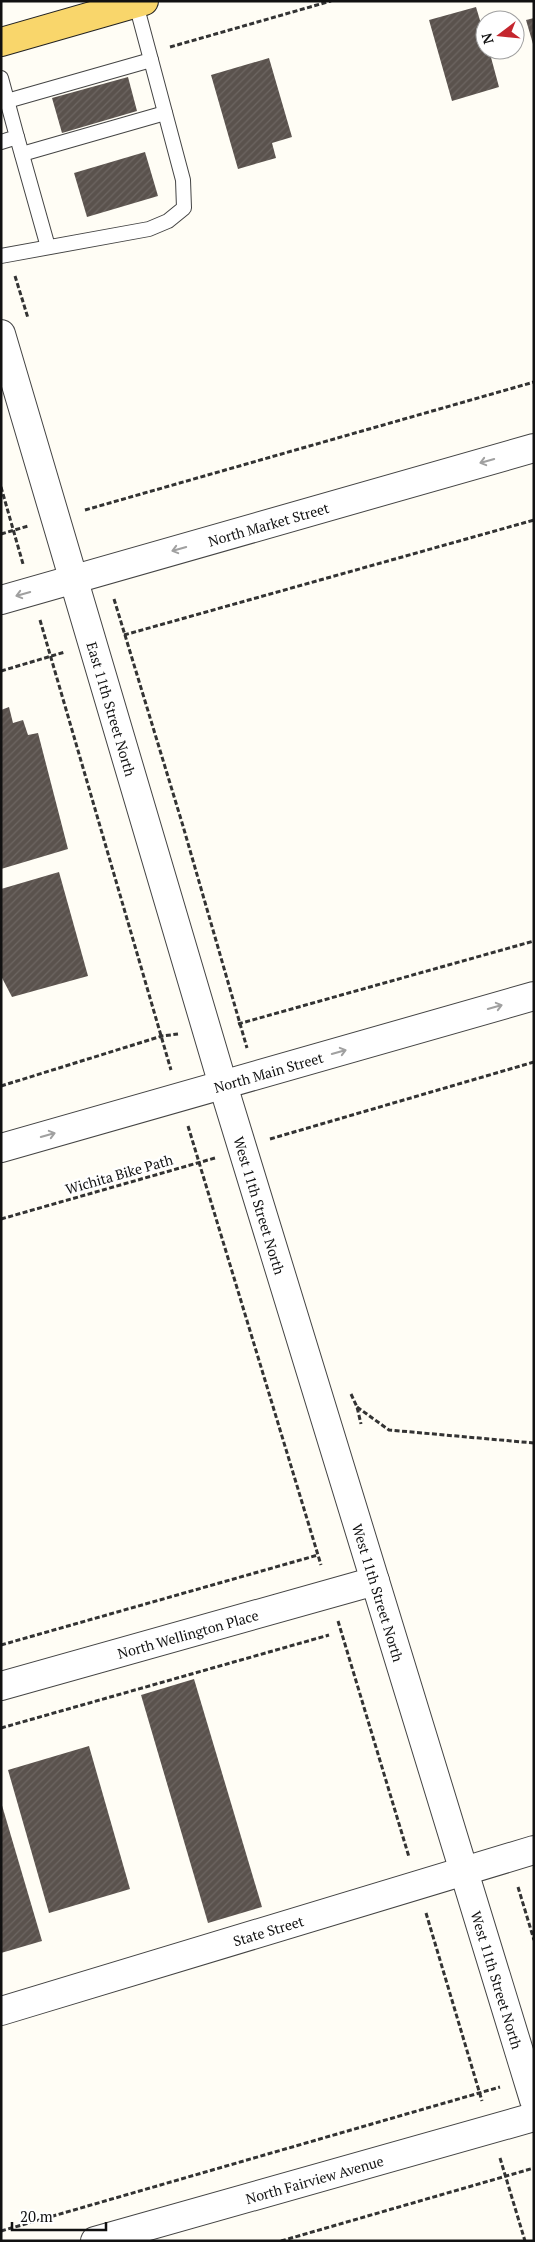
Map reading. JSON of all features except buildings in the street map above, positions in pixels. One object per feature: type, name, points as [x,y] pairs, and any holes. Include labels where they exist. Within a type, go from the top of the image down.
[{"type":"main road","points":[[1,42],[140,2]]},
{"type":"street","name":"East 11th Street North","points":[[1,334],[223,1086]]},
{"type":"street","name":"North Market Street","points":[[1,600],[534,448]]},
{"type":"street","name":"North Main Street","points":[[1,1148],[534,996]]},
{"type":"street","name":"West 11th Street North","points":[[223,1086],[531,2090]]},
{"type":"street","name":"North Wellington Place","points":[[1,1686],[375,1581]]},
{"type":"street","name":"State Street","points":[[1,2011],[534,1850]]},
{"type":"street","name":"North Fairview Avenue","points":[[95,2241],[534,2118]]},
{"type":"lane","points":[[1,256],[149,229],[168,221],[184,208],[183,180],[151,60],[140,2]]},
{"type":"lane","points":[[8,101],[151,60]]},
{"type":"lane","points":[[1,78],[48,247]]},
{"type":"lane","points":[[22,154],[165,113]]},
{"type":"lane","points":[[1,142],[17,137]]},
{"type":"path","points":[[1,534],[534,382]]},
{"type":"path","points":[[1,487],[180,1098],[525,2241]]},
{"type":"path","points":[[1,671],[534,520]]},
{"type":"path","points":[[1,1086],[162,1036],[240,1024],[534,941]]},
{"type":"path","name":"Wichita Bike Path","points":[[1,1219],[243,1150],[273,1137],[534,1062]]},
{"type":"path","points":[[389,1430],[534,1442]]},
{"type":"path","points":[[1,1645],[318,1555]]},
{"type":"path","points":[[1,1728],[329,1635]]},
{"type":"path","points":[[1,2231],[480,2093],[531,2090]]},
{"type":"path","points":[[281,2241],[534,2168]]}]
